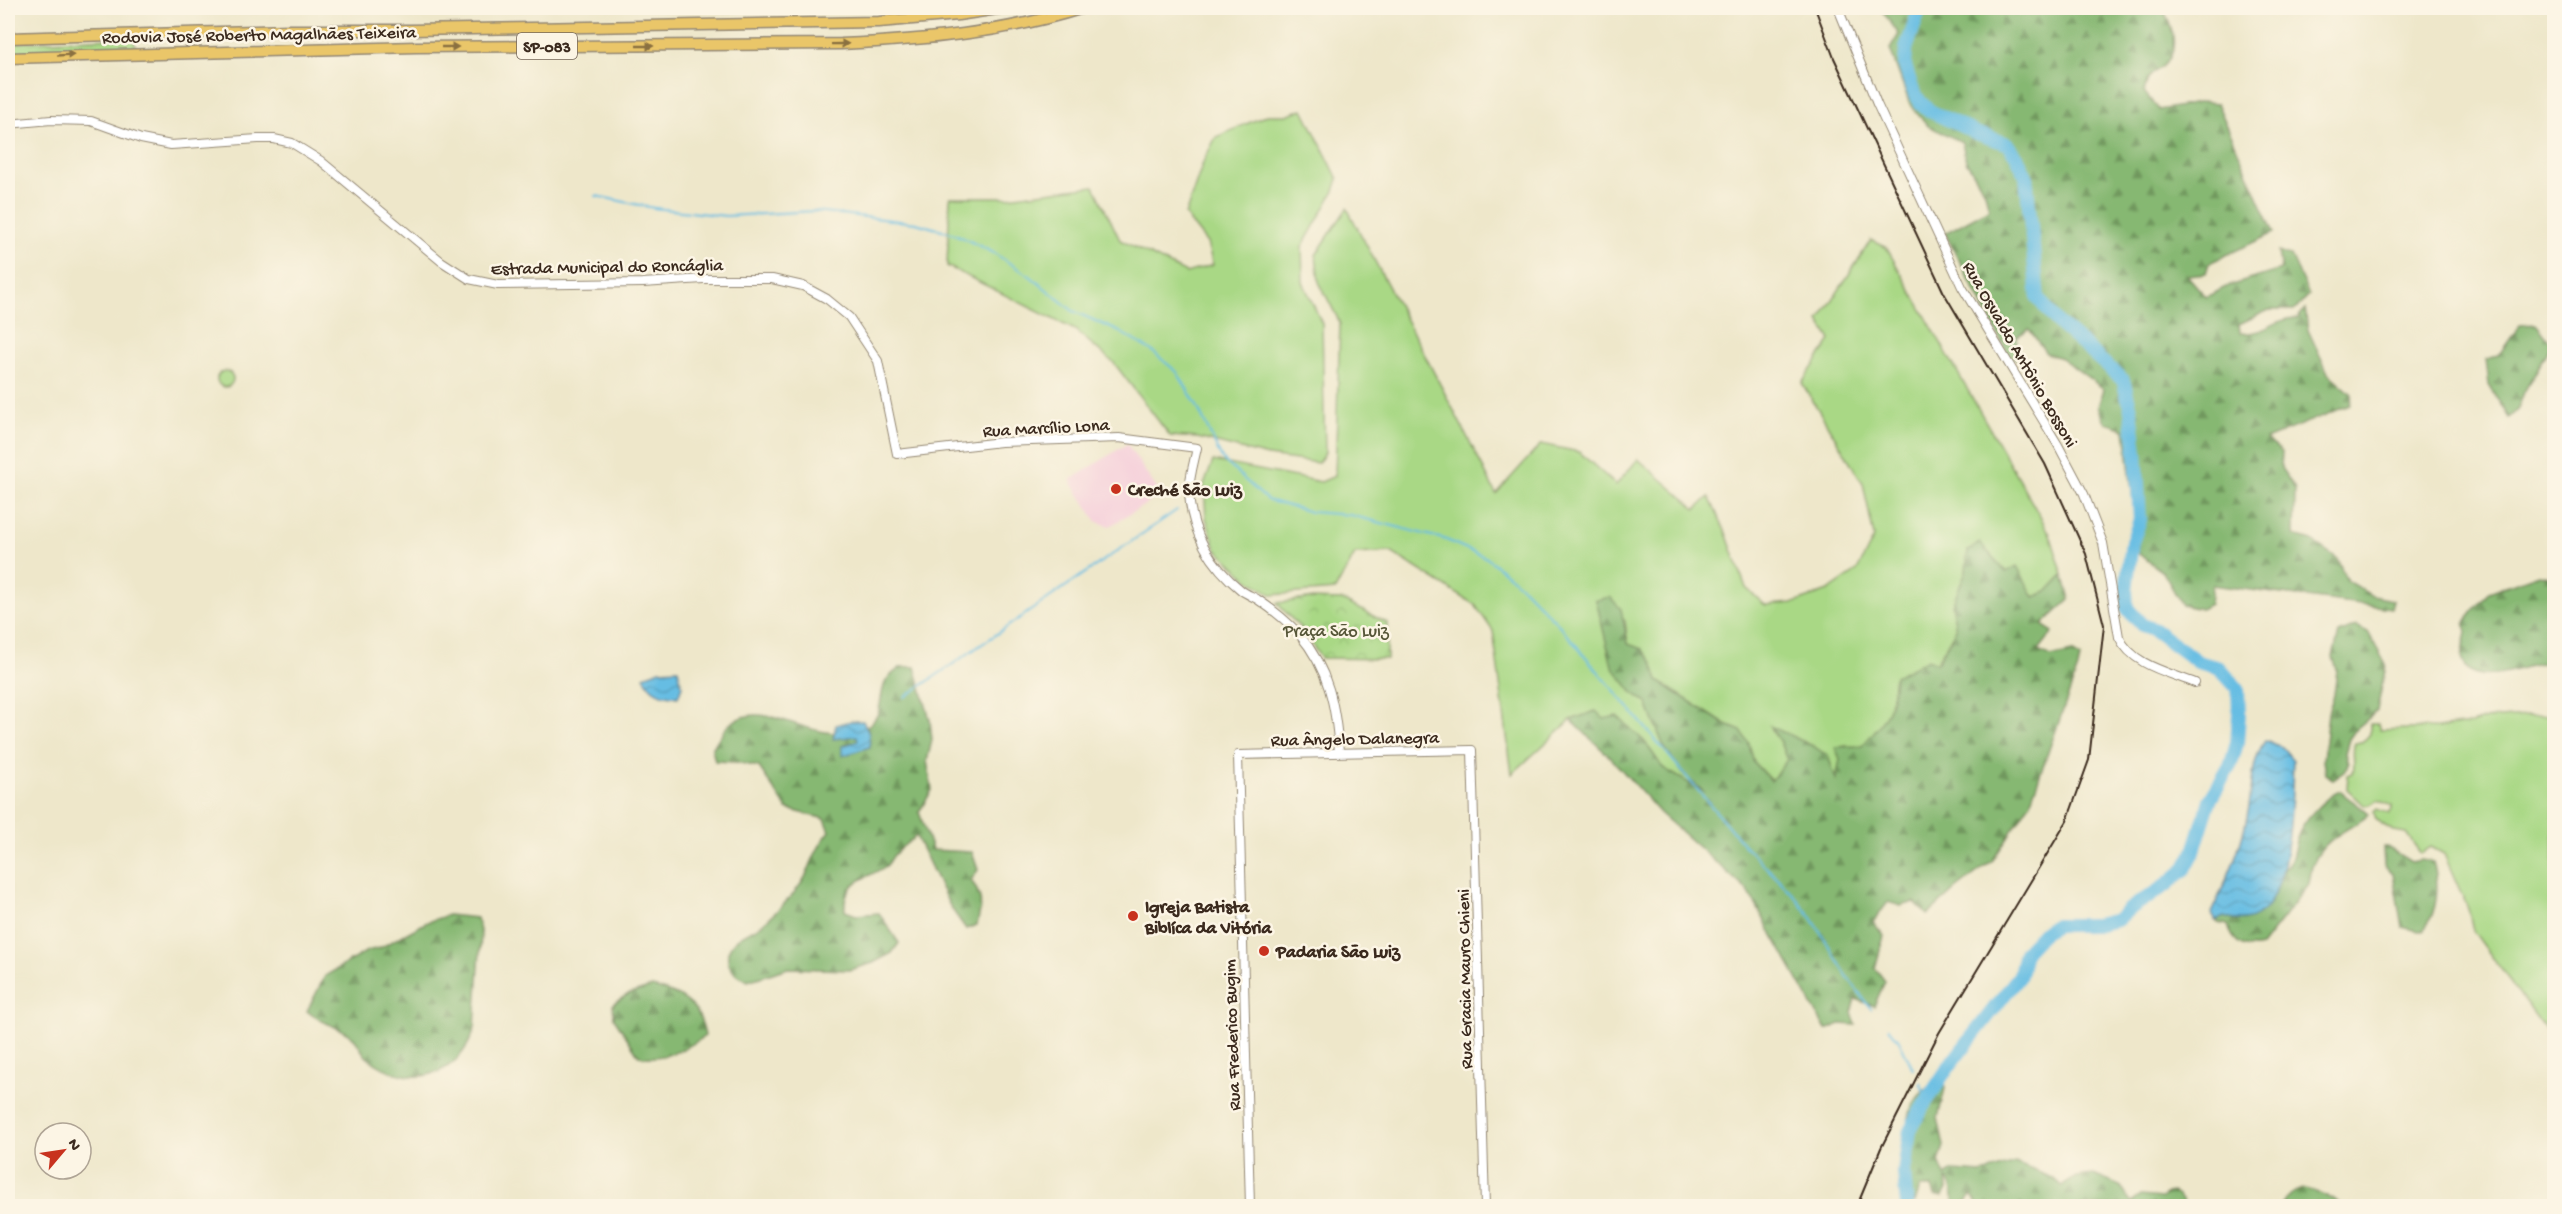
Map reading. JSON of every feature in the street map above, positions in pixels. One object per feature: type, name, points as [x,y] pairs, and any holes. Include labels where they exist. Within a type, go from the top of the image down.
[{"type":"highway","name":"Rodovia José Roberto Magalhães Teixeira","points":[[8,38],[323,29],[410,30],[879,22],[958,15],[1004,8]]},
{"type":"highway","name":"Rodovia José Roberto Magalhães Teixeira","points":[[8,58],[416,47],[897,41],[977,33],[1026,24],[1083,8]]},
{"type":"street","name":"Rua Osvaldo Antônio Bossoni","points":[[1838,8],[1877,104],[1962,287],[2058,445],[2084,494],[2103,543],[2119,637],[2124,646],[2145,663],[2195,684]]},
{"type":"street","name":"Estrada Municipal do Roncáglia","points":[[8,124],[51,120],[91,121],[141,139],[171,145],[258,139],[274,139],[292,144],[321,161],[441,261],[469,279],[498,285],[772,279],[803,286],[827,299],[849,317],[878,361],[897,454]]},
{"type":"street","name":"Rua Marcílio Lona","points":[[897,454],[1001,442],[1119,438],[1197,448],[1189,491],[1198,534],[1208,555],[1222,573],[1243,592],[1278,614],[1299,634],[1316,658],[1330,686],[1337,713],[1340,752]]},
{"type":"street","name":"Rua Ângelo Dalanegra","points":[[1238,755],[1472,750]]},
{"type":"street","name":"Rua Gracia Mauro Chieni","points":[[1472,750],[1485,1206]]},
{"type":"street","name":"Rua Frederico Bugim","points":[[1238,755],[1251,1206]]},
{"type":"shaded area","name":"Creché São Luiz","points":[[1127,444],[1161,495],[1110,526],[1097,522],[1070,480]]},
{"type":"green space","points":[[1880,8],[2162,8],[2172,32],[2172,53],[2165,64],[2148,79],[2144,92],[2159,110],[2204,102],[2217,103],[2274,233],[2209,263],[2206,273],[2187,275],[2206,297],[2226,287],[2281,270],[2278,252],[2291,256],[2309,295],[2294,310],[2269,310],[2239,324],[2240,333],[2257,332],[2282,321],[2298,318],[2305,309],[2308,330],[2328,373],[2352,394],[2350,405],[2266,439],[2282,452],[2281,468],[2295,489],[2294,536],[2312,541],[2337,558],[2347,581],[2372,596],[2393,600],[2391,608],[2212,585],[2210,604],[2201,609],[2182,605],[2163,572],[2139,554],[2125,429],[2106,423],[2098,407],[2104,389],[2061,358],[2046,353],[2029,329],[2016,337],[2020,361],[2008,354],[1945,233],[1989,209],[1985,192],[1966,161],[1962,142],[1928,126],[1910,104],[1890,49],[1899,34]]},
{"type":"green space","points":[[133,37],[136,48],[8,54],[8,43]]},
{"type":"green space","points":[[1303,109],[1338,179],[1334,191],[1302,247],[1303,282],[1322,324],[1325,453],[1318,463],[1268,456],[1198,438],[1170,436],[1114,363],[1075,330],[947,266],[950,197],[1007,197],[1094,186],[1120,240],[1186,273],[1213,265],[1207,243],[1185,215],[1204,160],[1216,137],[1267,115],[1286,115]]},
{"type":"green space","points":[[1347,208],[1496,494],[1541,444],[1579,452],[1616,485],[1638,459],[1696,509],[1709,497],[1726,533],[1746,588],[1765,605],[1794,603],[1828,591],[1857,571],[1874,537],[1863,483],[1802,383],[1831,340],[1819,321],[1871,240],[1886,247],[2050,534],[2063,575],[2047,592],[2034,597],[1980,544],[1952,605],[1956,629],[1936,663],[1895,676],[1892,698],[1886,715],[1862,747],[1844,746],[1836,781],[1770,728],[1780,742],[1787,760],[1772,782],[1754,763],[1749,744],[1741,731],[1726,725],[1658,681],[1652,663],[1628,644],[1625,621],[1596,600],[1604,628],[1633,693],[1647,703],[1664,747],[1684,775],[1708,795],[1663,768],[1644,741],[1604,720],[1595,711],[1571,720],[1512,774],[1493,631],[1475,605],[1391,552],[1355,554],[1335,590],[1272,595],[1248,579],[1216,549],[1206,518],[1204,485],[1213,461],[1321,482],[1335,476],[1340,323],[1319,282],[1316,255]]},
{"type":"green space","points":[[2536,324],[2552,344],[2524,392],[2518,409],[2509,418],[2489,385],[2486,359],[2498,356],[2520,325]]},
{"type":"green space","points":[[225,371],[233,379],[225,387],[217,379]]},
{"type":"green space","points":[[1980,543],[2006,572],[2017,566],[2034,597],[2047,592],[2063,575],[2070,599],[2042,625],[2053,632],[2038,651],[2051,657],[2072,652],[2080,657],[2078,668],[2030,803],[1993,860],[1927,915],[1915,902],[1901,906],[1888,902],[1873,922],[1884,936],[1875,968],[1885,981],[1874,1006],[1856,999],[1852,1012],[1856,1025],[1840,1024],[1826,1030],[1748,891],[1660,813],[1611,758],[1571,720],[1596,711],[1604,719],[1617,716],[1644,741],[1663,768],[1704,792],[1684,775],[1664,747],[1647,703],[1633,693],[1612,666],[1596,600],[1610,597],[1621,609],[1628,644],[1642,649],[1652,662],[1658,681],[1726,725],[1741,731],[1749,744],[1754,763],[1771,781],[1787,760],[1770,726],[1813,746],[1828,756],[1836,779],[1840,759],[1835,747],[1862,746],[1870,737],[1886,715],[1892,698],[1895,676],[1928,659],[1937,663],[1956,629],[1952,605],[1966,571],[1968,550]]},
{"type":"green space","points":[[2539,574],[2554,577],[2554,664],[2540,664],[2496,674],[2475,674],[2467,668],[2462,658],[2467,631],[2464,623],[2489,592]]},
{"type":"green space","name":"Praça São Luiz","points":[[1307,599],[1342,600],[1387,623],[1387,659],[1321,658],[1303,631],[1277,603]]},
{"type":"green space","points":[[2356,626],[2368,632],[2386,665],[2377,711],[2356,729],[2349,739],[2345,753],[2348,763],[2346,770],[2333,779],[2325,774],[2323,760],[2328,713],[2334,695],[2337,670],[2333,657],[2339,633]]},
{"type":"green space","points":[[901,667],[915,667],[930,720],[932,740],[927,761],[932,790],[919,812],[932,850],[972,852],[978,870],[971,880],[980,901],[977,925],[966,929],[951,908],[916,836],[896,852],[886,866],[851,887],[845,901],[845,911],[856,915],[879,913],[899,943],[892,953],[873,963],[849,970],[788,968],[748,981],[730,967],[728,953],[730,947],[739,938],[761,925],[784,904],[805,878],[820,845],[830,831],[825,819],[787,809],[759,767],[736,762],[715,761],[712,749],[720,735],[731,723],[746,716],[761,715],[777,718],[829,733],[847,733],[865,727],[875,719],[878,713],[886,681]]},
{"type":"green space","points":[[2554,714],[2554,1041],[2473,931],[2469,911],[2444,854],[2431,847],[2421,854],[2406,833],[2393,831],[2376,820],[2374,812],[2377,809],[2390,814],[2393,806],[2377,800],[2365,806],[2347,789],[2348,775],[2353,773],[2354,769],[2355,743],[2362,743],[2370,734],[2370,724],[2378,724],[2380,730],[2437,728],[2471,724],[2486,719]]},
{"type":"green space","points":[[2340,791],[2369,815],[2337,835],[2323,847],[2312,866],[2308,886],[2261,946],[2244,946],[2232,936],[2228,925],[2218,923],[2216,920],[2264,887],[2289,864],[2297,837],[2304,824],[2321,804]]},
{"type":"green space","points":[[2383,847],[2387,847],[2411,862],[2421,860],[2433,862],[2437,880],[2435,906],[2424,930],[2402,927],[2393,874],[2384,866]]},
{"type":"green space","points":[[448,915],[477,918],[481,935],[475,1027],[468,1044],[458,1058],[446,1068],[432,1074],[416,1076],[400,1074],[384,1068],[368,1058],[351,1036],[307,1011],[325,976],[367,951],[380,948],[427,922]]},
{"type":"green space","points":[[652,987],[672,993],[688,1002],[699,1015],[705,1036],[690,1046],[665,1056],[639,1056],[614,1018],[613,1004],[627,995]]},
{"type":"green space","points":[[1937,1082],[1942,1083],[1945,1088],[1938,1118],[1944,1146],[1939,1162],[1945,1176],[1953,1171],[1983,1173],[2015,1163],[2053,1178],[2061,1187],[2076,1177],[2094,1175],[2120,1186],[2131,1203],[2141,1196],[2161,1198],[2172,1193],[2178,1196],[2186,1206],[1983,1206],[1978,1204],[1971,1195],[1964,1206],[1955,1206],[1951,1186],[1946,1178],[1947,1189],[1943,1196],[1935,1196],[1932,1187],[1920,1187],[1915,1203],[1906,1185],[1903,1170],[1909,1119],[1917,1098]]},
{"type":"green space","points":[[2306,1189],[2333,1199],[2341,1206],[2280,1206],[2294,1192]]},
{"type":"water","points":[[678,669],[682,686],[678,697],[653,690],[644,676],[660,670]]},
{"type":"water","points":[[863,721],[869,734],[870,747],[842,756],[842,746],[858,741],[857,736],[833,739],[836,725]]},
{"type":"water","points":[[2265,741],[2282,747],[2293,760],[2289,834],[2277,889],[2264,909],[2247,920],[2224,917],[2216,921],[2211,913],[2241,842],[2249,807],[2254,767]]},
{"type":"waterway","points":[[1907,1206],[1904,1172],[1910,1130],[1950,1065],[2020,975],[2025,952],[2043,933],[2056,925],[2096,925],[2117,920],[2185,869],[2193,854],[2210,800],[2231,764],[2237,743],[2239,714],[2238,689],[2219,668],[2198,662],[2153,629],[2142,625],[2127,608],[2126,590],[2132,542],[2140,520],[2131,410],[2123,380],[2056,321],[2038,298],[2026,176],[2008,144],[1976,133],[1930,111],[1920,102],[1912,88],[1905,66],[1906,49],[1920,8]]},
{"type":"waterway","points":[[596,196],[654,208],[726,216],[815,211],[916,223],[955,234],[992,252],[1030,276],[1073,311],[1120,332],[1152,351],[1177,372],[1196,404],[1222,459],[1267,500],[1311,512],[1350,515],[1444,539],[1487,558],[1520,585],[1559,625],[1744,845],[1791,892],[1812,918],[1847,976],[1871,1009]]},
{"type":"waterway","points":[[905,697],[1177,510]]},
{"type":"waterway","points":[[1889,1028],[1899,1040],[1913,1069]]},
{"type":"waterway","points":[[1920,1083],[1927,1099]]},
{"type":"railway","points":[[1815,8],[1834,58],[1944,293],[2045,464],[2086,554],[2104,625],[2089,760],[2067,821],[1939,1033],[1881,1148],[1857,1206]]},
{"type":"place","name":"Creché São Luiz","points":[[1116,489]]},
{"type":"place","name":"Igreja Batista Biblíca da Vitória","points":[[1133,916]]},
{"type":"place","name":"Padaria São Luiz","points":[[1264,951]]}]
